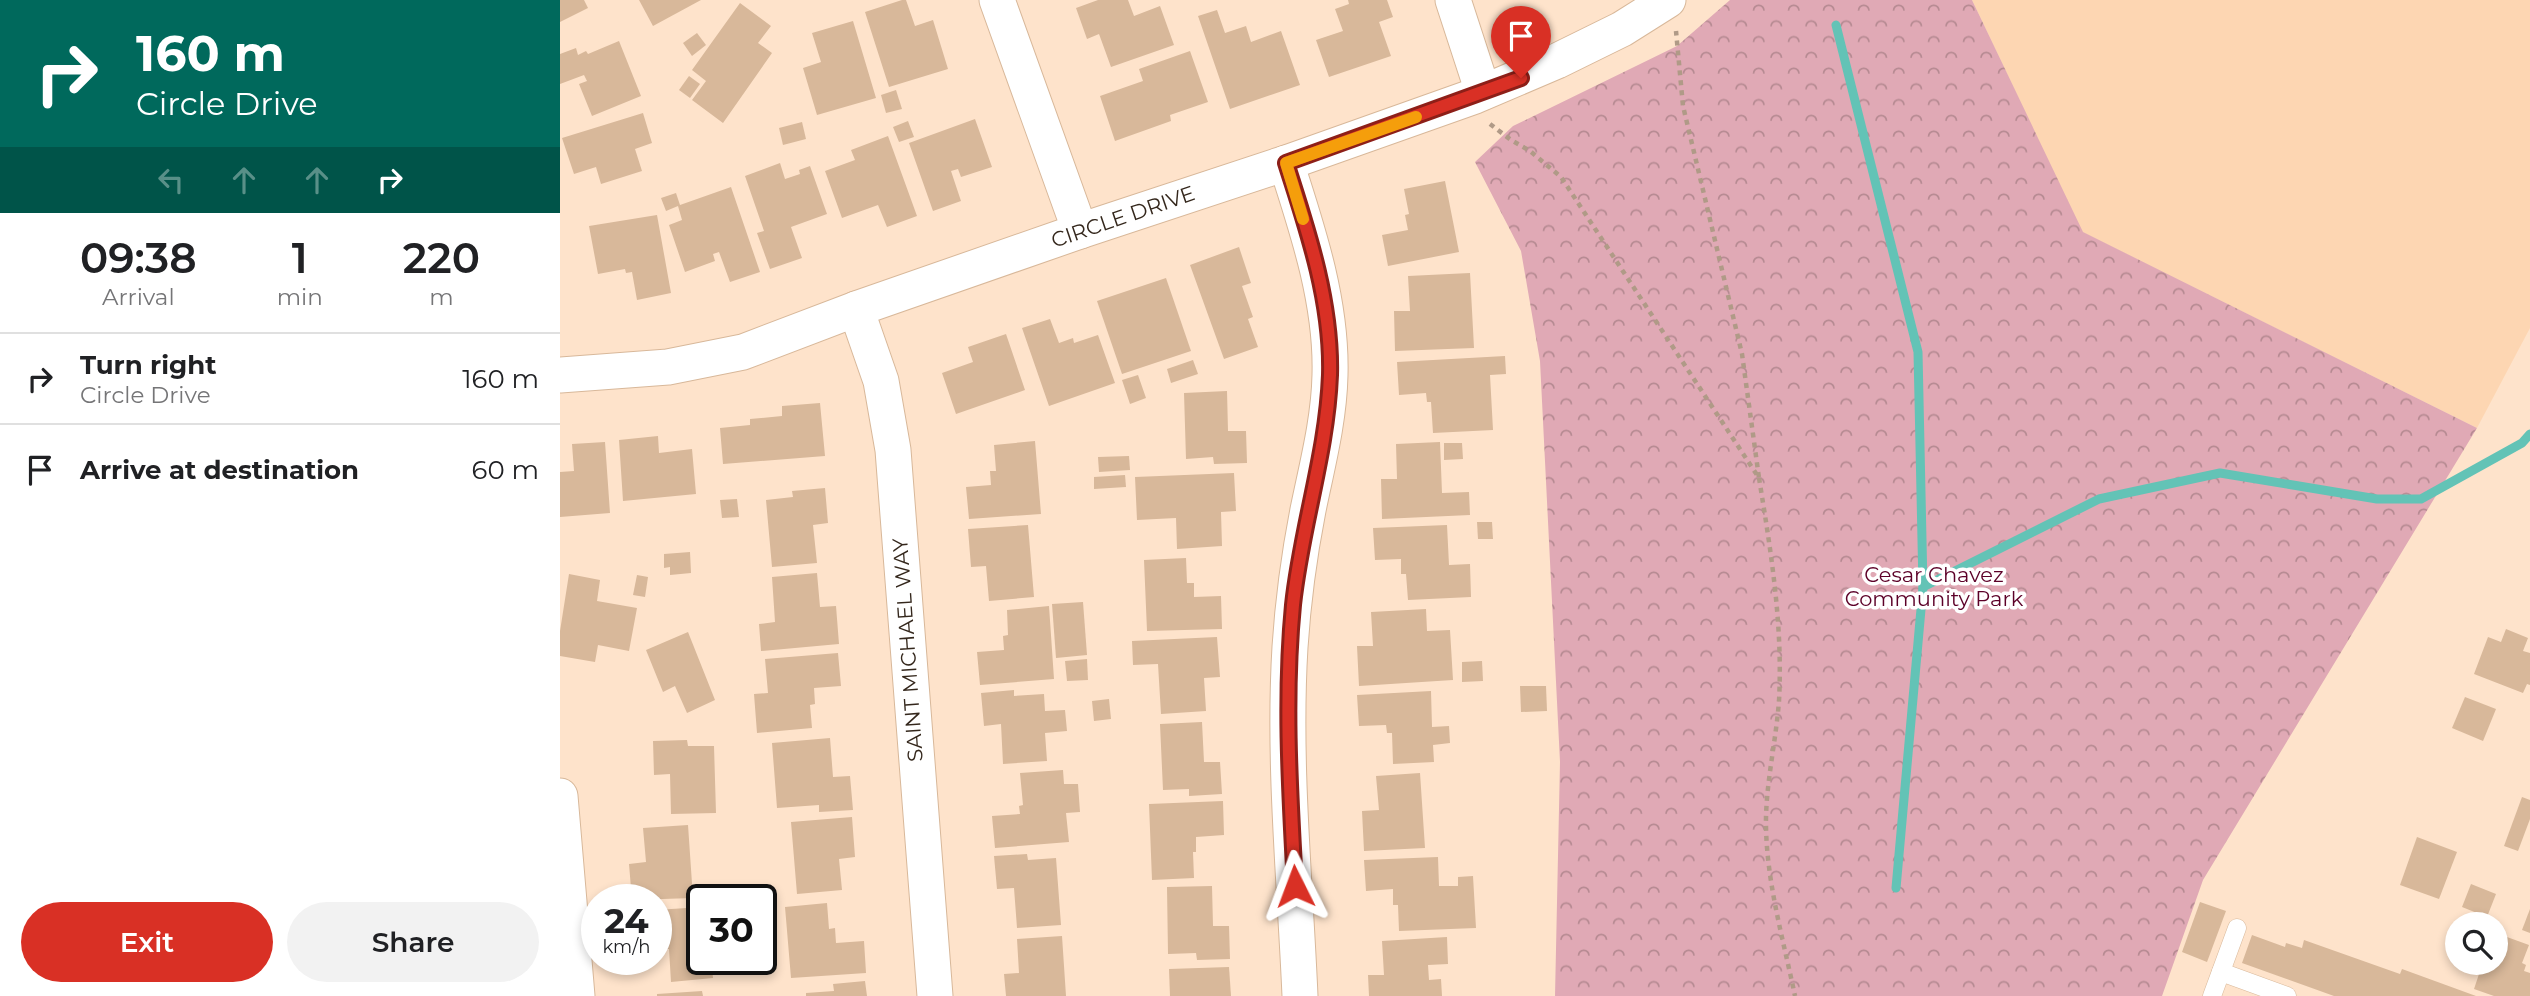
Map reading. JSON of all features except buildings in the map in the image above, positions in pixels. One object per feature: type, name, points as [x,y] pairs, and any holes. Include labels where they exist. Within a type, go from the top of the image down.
[{"type":"street","points":[[997,0],[1080,232]]},
{"type":"street","points":[[1453,0],[1479,94]]},
{"type":"street","name":"CIRCLE DRIVE","points":[[560,375],[636,370],[708,361],[743,352],[856,309],[1286,163],[1479,94],[1569,56],[1622,29],[1672,11]]},
{"type":"street","points":[[1286,163],[1319,278],[1330,347],[1326,417],[1299,558],[1290,649],[1290,776],[1300,996]]},
{"type":"street","name":"SAINT MICHAEL WAY","points":[[856,309],[881,381],[893,450],[935,996]]},
{"type":"street","points":[[560,796],[577,996]]},
{"type":"lane","points":[[2212,996],[2237,928]]},
{"type":"lane","points":[[2221,972],[2287,996]]},
{"type":"path","points":[[1672,11],[1683,106],[1742,354],[1776,581],[1780,642],[1779,702],[1766,817],[1769,873],[1795,996]]},
{"type":"path","points":[[1479,94],[1491,127],[1530,151],[1561,177],[1759,478]]},
{"type":"shaded area","points":[[1972,0],[2530,0],[2530,328],[2477,428],[2082,232]]},
{"type":"green space","name":"Cesar Chavez Community Park","points":[[1730,0],[1972,0],[2083,232],[2477,428],[2203,880],[2162,996],[1555,996],[1560,762],[1540,361],[1521,251],[1475,162],[1513,126],[1677,46]]},
{"type":"waterway","points":[[1836,25],[1918,352],[1923,587],[1896,888]]},
{"type":"waterway","points":[[1923,587],[2099,499],[2220,473],[2377,499],[2421,499],[2522,443],[2530,434]]},
{"type":"slow traffic","points":[[1303,219],[1286,163],[1416,117]]},
{"type":"route","points":[[1295,886],[1288,701],[1290,649],[1299,558],[1329,395],[1330,347],[1319,278],[1286,163],[1521,78]]}]
